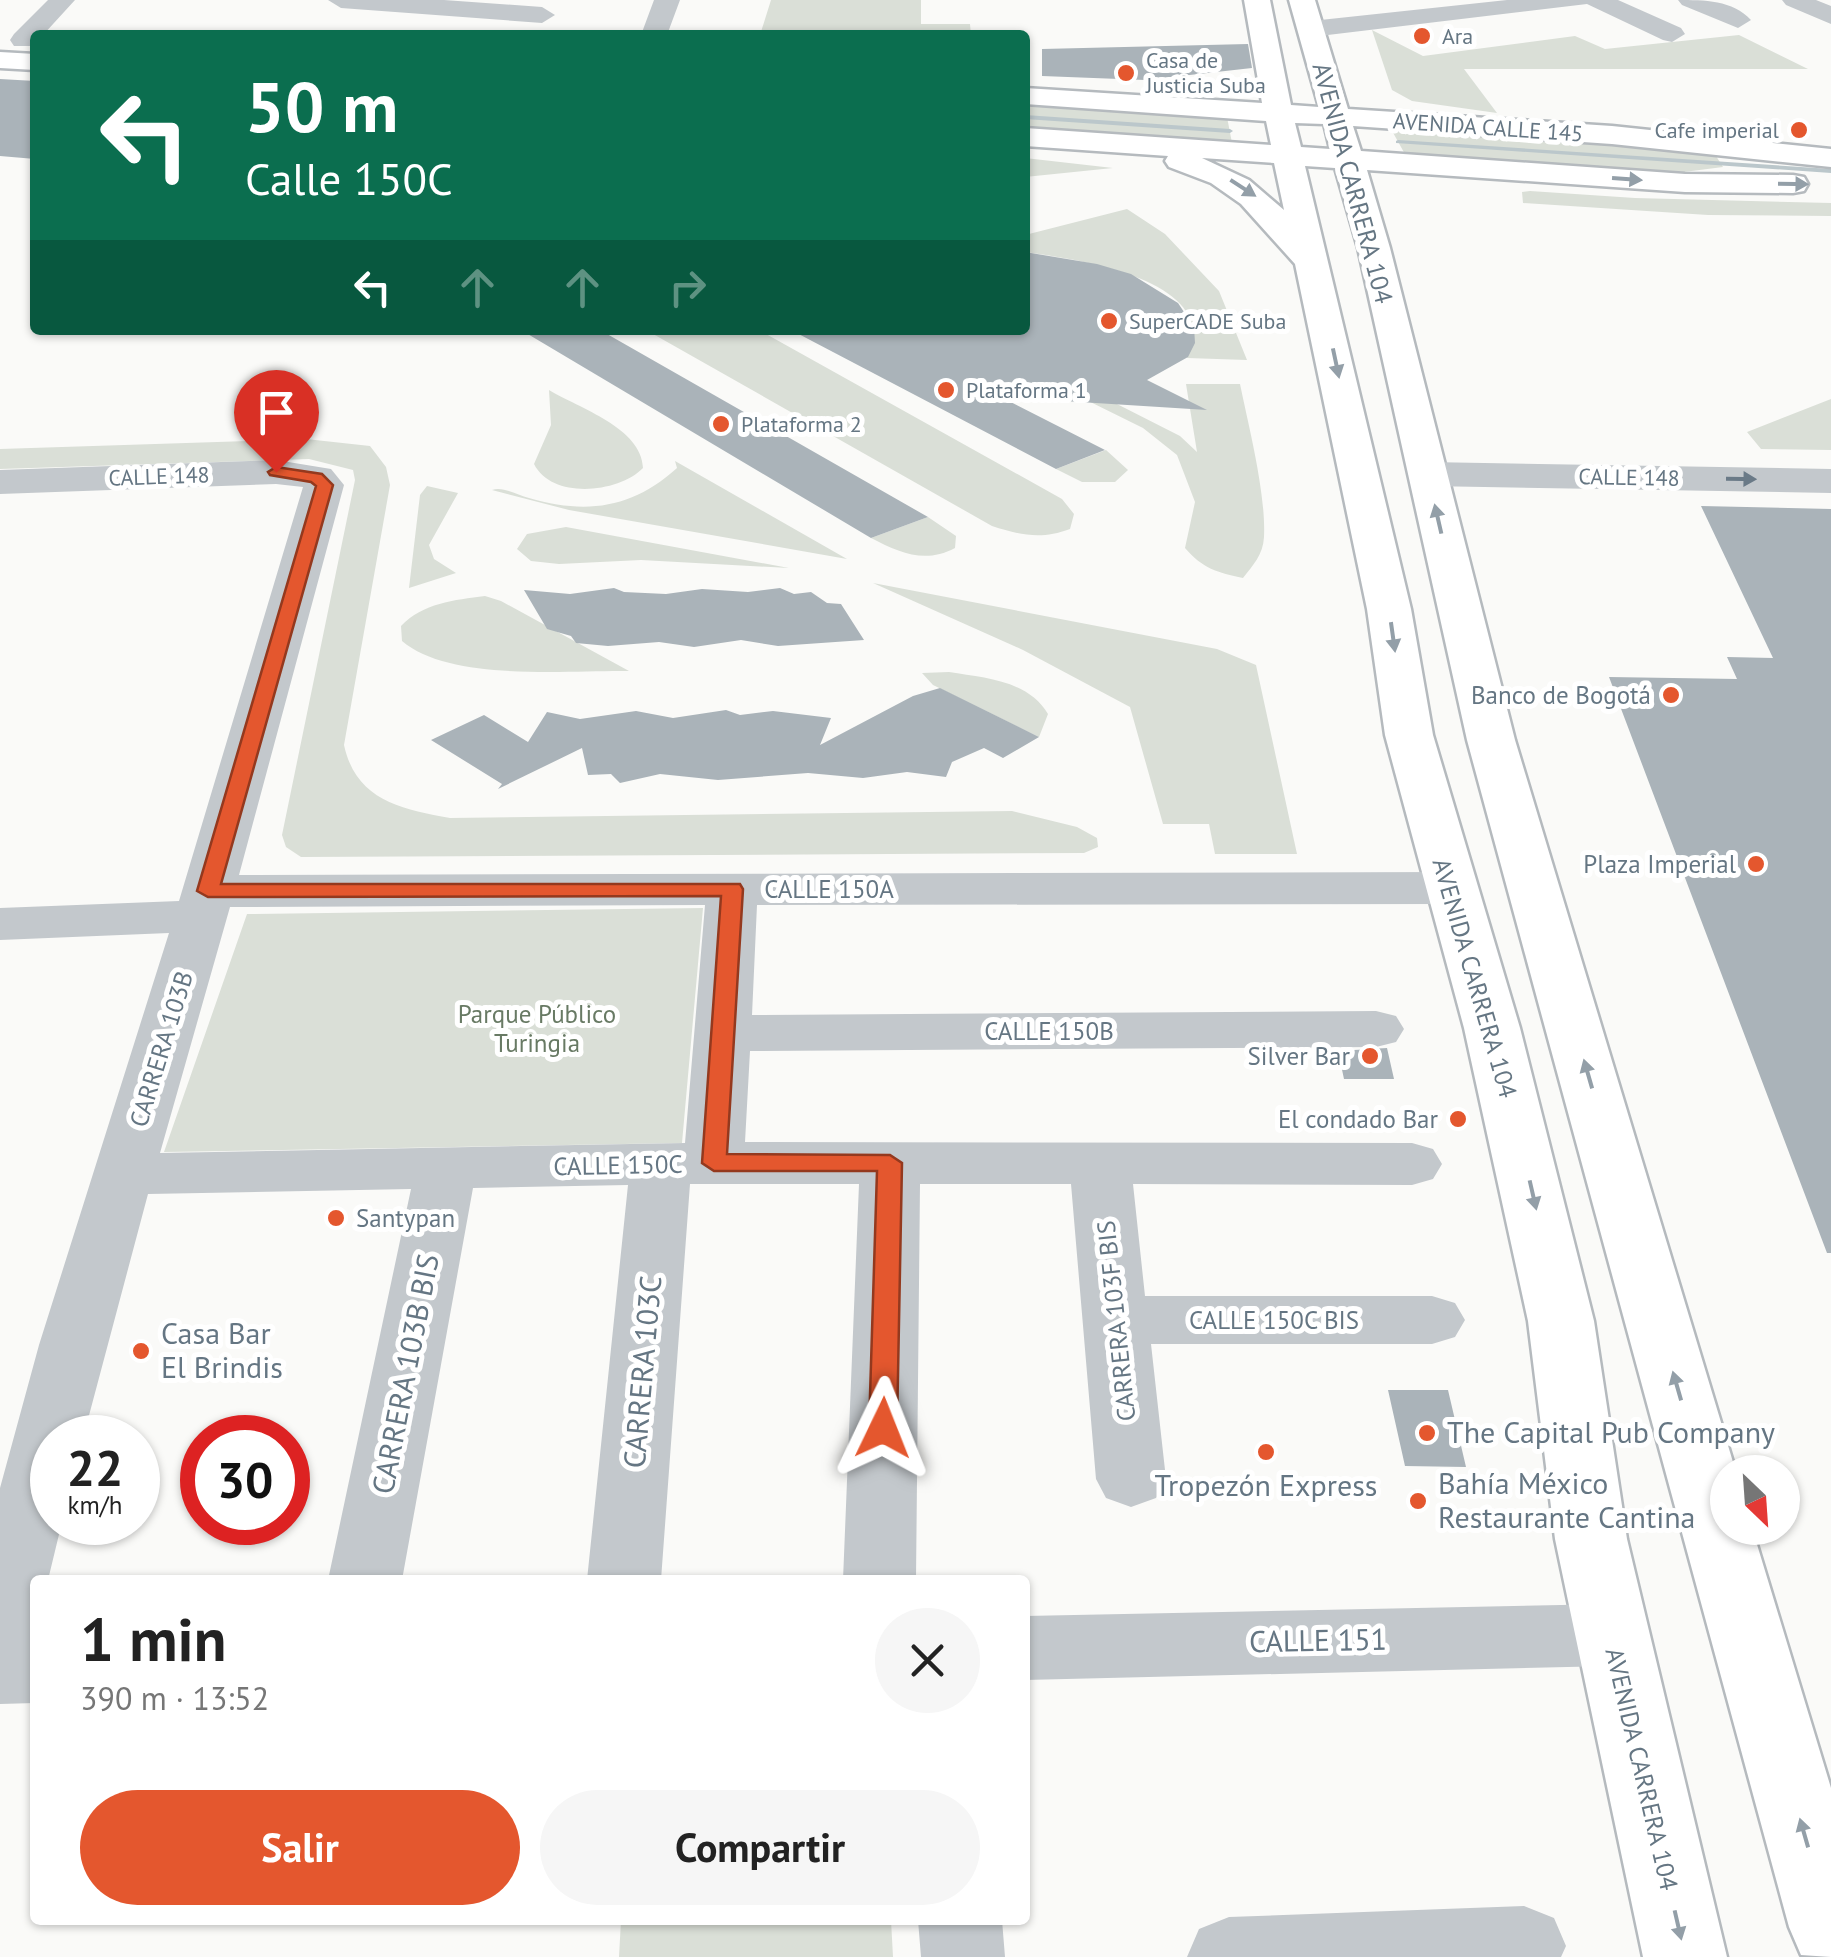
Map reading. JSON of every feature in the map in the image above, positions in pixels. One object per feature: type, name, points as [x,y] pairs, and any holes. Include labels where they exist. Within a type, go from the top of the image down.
[{"type":"main road","name":"AVENIDA CARRERA 104","points":[[1257,0],[1245,68],[1279,113],[1316,268],[1390,609],[1409,735],[1492,1028],[1557,1304],[1580,1470],[1612,1635],[1685,1957]]},
{"type":"main road","name":"AVENIDA CARRERA 104","points":[[1302,0],[1374,248],[1491,740],[1831,1927]]},
{"type":"main road","points":[[0,60],[23,45]]},
{"type":"main road","points":[[1083,100],[1179,94],[1245,68]]},
{"type":"main road","points":[[1324,78],[1374,104],[1453,125]]},
{"type":"main road","name":"AVENIDA CALLE 145","points":[[1030,96],[1683,142],[1831,158]]},
{"type":"main road","name":"AVENIDA CALLE 145","points":[[1030,137],[1685,183],[1831,184]]},
{"type":"main road","points":[[1084,140],[1182,162],[1236,182],[1265,204],[1316,268]]},
{"type":"main road","points":[[1683,142],[1720,150],[1738,164],[1685,183]]},
{"type":"main road","points":[[1374,248],[1394,202],[1439,180],[1500,171]]},
{"type":"main road","points":[[1409,735],[1416,722],[1443,712],[1471,720],[1491,740]]},
{"type":"street","points":[[36,30],[62,0]]},
{"type":"street","points":[[340,0],[541,17]]},
{"type":"street","points":[[656,30],[667,0]]},
{"type":"street","points":[[1311,29],[1383,10],[1577,0]]},
{"type":"street","points":[[1597,0],[1672,34]]},
{"type":"street","points":[[1691,0],[1738,20]]},
{"type":"street","points":[[1795,0],[1831,16]]},
{"type":"street","name":"CALLE 148","points":[[0,482],[276,472],[316,477]]},
{"type":"street","name":"CALLE 148","points":[[1428,474],[1831,481]]},
{"type":"street","name":"CARRERA 103B","points":[[0,1624],[72,1346],[322,494],[324,485],[316,477]]},
{"type":"street","name":"CALLE 150A","points":[[0,924],[204,903],[732,889],[1450,888]]},
{"type":"street","name":"CARRERA 103C","points":[[625,1575],[688,1163],[723,1033],[732,889]]},
{"type":"street","name":"CALLE 150B","points":[[723,1033],[1376,1029]]},
{"type":"street","name":"CALLE 150C","points":[[123,1174],[688,1163],[1412,1164]]},
{"type":"street","points":[[879,1575],[890,1163]]},
{"type":"street","name":"CARRERA 103F BIS","points":[[1100,1163],[1132,1479]]},
{"type":"street","name":"CARRERA 103B BIS","points":[[367,1575],[446,1168]]},
{"type":"street","name":"CALLE 150C BIS","points":[[1116,1320],[1432,1320]]},
{"type":"street","name":"CALLE 151","points":[[1030,1648],[1612,1635]]},
{"type":"street","points":[[0,1672],[30,1671]]},
{"type":"street","points":[[960,1925],[963,1957]]},
{"type":"street","points":[[1230,1957],[1524,1946]]},
{"type":"green space","points":[[771,0],[921,0],[921,24],[970,24],[971,30],[762,30]]},
{"type":"green space","points":[[1372,30],[1423,56],[1575,36],[1605,49],[1739,35],[1808,69],[1464,69],[1497,113],[1412,101],[1392,90]]},
{"type":"green space","points":[[1030,104],[1227,117],[1232,143],[1030,129]]},
{"type":"green space","points":[[1391,129],[1684,149],[1716,156],[1723,167],[1676,173],[1406,156]]},
{"type":"green space","points":[[1030,159],[1113,168],[1030,176]]},
{"type":"green space","points":[[1522,192],[1831,203],[1831,216],[1708,215],[1523,203]]},
{"type":"green space","points":[[1127,209],[1165,234],[1219,291],[1247,360],[1187,358],[1193,331],[1185,309],[1165,292],[1108,268],[1030,253],[1030,234]]},
{"type":"green space","points":[[655,335],[768,335],[1062,499],[1074,514],[1070,529],[1050,534],[1031,535],[992,526]]},
{"type":"green space","points":[[955,335],[981,335],[1180,436],[1197,452],[1186,384],[1240,384],[1264,520],[1262,549],[1243,578],[1211,569],[1185,548],[1195,502],[1177,455],[1143,428]]},
{"type":"green space","points":[[549,390],[621,430],[640,454],[643,468],[618,483],[586,489],[570,488],[543,476],[534,464],[551,425]]},
{"type":"green space","points":[[1831,399],[1831,450],[1761,449],[1747,432]]},
{"type":"green space","points":[[306,439],[370,446],[386,467],[390,485],[344,745],[359,778],[383,799],[414,811],[450,818],[1012,811],[1077,827],[1097,838],[1098,847],[1084,853],[301,857],[286,847],[282,835],[355,480],[353,470],[309,459],[0,469],[0,449]]},
{"type":"green space","points":[[1106,450],[1128,470],[1115,482],[1082,482],[1056,469]]},
{"type":"green space","points":[[675,461],[847,559],[569,510],[492,490],[590,507],[626,500],[643,492],[677,468]]},
{"type":"green space","points":[[427,486],[458,493],[429,545],[434,559],[456,573],[409,588],[420,495]]},
{"type":"green space","points":[[928,517],[956,536],[955,548],[933,555],[913,555],[871,538]]},
{"type":"green space","points":[[566,527],[789,568],[641,560],[559,564],[531,561],[517,549],[527,534]]},
{"type":"green space","points":[[873,583],[1217,649],[1256,665],[1297,854],[1215,854],[1209,824],[1163,824],[1130,707],[1023,650]]},
{"type":"green space","points":[[485,596],[629,671],[479,668],[423,654],[402,641],[401,626],[419,612]]},
{"type":"green space","points":[[949,672],[1004,682],[1029,694],[1048,714],[1039,737],[933,685],[922,673]]},
{"type":"green space","name":"Parque Público Turingia","points":[[703,908],[682,1143],[164,1152],[247,914]]},
{"type":"green space","points":[[621,1925],[891,1925],[893,1957],[619,1957]]},
{"type":"building","points":[[1248,44],[1252,68],[1145,80],[1042,76],[1042,49]]},
{"type":"building","points":[[0,79],[30,81],[30,159],[0,156]]},
{"type":"building","points":[[1030,253],[1131,274],[1178,303],[1194,327],[1195,343],[1188,357],[1147,380],[1207,410],[1001,397],[1105,450],[1056,469],[801,335],[1030,335]]},
{"type":"building","name":"Plataforma 2","points":[[529,335],[609,335],[928,517],[871,538]]},
{"type":"building","name":"Plaza Imperial","points":[[1701,506],[1831,509],[1831,1253],[1827,1253],[1609,677],[1737,679],[1727,657],[1773,658]]},
{"type":"building","points":[[614,588],[666,594],[702,589],[748,592],[780,588],[794,594],[811,592],[827,603],[841,604],[864,640],[778,646],[741,640],[694,647],[659,642],[608,646],[576,643],[571,636],[547,629],[524,590],[570,594]]},
{"type":"building","points":[[940,688],[1039,737],[1003,758],[984,748],[952,762],[946,777],[907,772],[863,778],[808,773],[718,780],[660,774],[620,783],[611,774],[588,775],[582,748],[498,789],[502,784],[431,740],[484,715],[528,742],[547,712],[580,719],[636,711],[673,718],[726,710],[740,715],[773,711],[831,718],[820,745],[913,696]]},
{"type":"building","points":[[1387,1048],[1394,1079],[1344,1079],[1338,1051]]},
{"type":"building","points":[[1388,1390],[1448,1390],[1466,1467],[1405,1466]]},
{"type":"waterway","points":[[1030,117],[1230,131]]},
{"type":"waterway","points":[[1398,142],[1831,171]]},
{"type":"place","name":"Ara","points":[[1422,36]]},
{"type":"place","name":"Casa de Justicia Suba","points":[[1126,73]]},
{"type":"place","name":"Cafe imperial","points":[[1799,130]]},
{"type":"place","name":"SuperCADE Suba","points":[[1109,321]]},
{"type":"place","name":"Plataforma 1","points":[[946,390]]},
{"type":"place","name":"Plataforma 2","points":[[721,424]]},
{"type":"place","name":"Banco de Bogotá","points":[[1671,695]]},
{"type":"place","name":"Plaza Imperial","points":[[1756,864]]},
{"type":"place","name":"Silver Bar","points":[[1370,1056]]},
{"type":"place","name":"El condado Bar","points":[[1458,1119]]},
{"type":"place","name":"Santypan","points":[[336,1218]]},
{"type":"place","name":"Casa Bar El Brindis","points":[[141,1351]]},
{"type":"place","name":"The Capital Pub Company","points":[[1427,1433]]},
{"type":"place","name":"Tropezón Express","points":[[1266,1452]]},
{"type":"place","name":"Bahía México Restaurante Cantina","points":[[1418,1501]]},
{"type":"route","points":[[276,472],[316,477],[324,485],[208,891],[732,889],[714,1163],[890,1163],[883,1428]]}]
